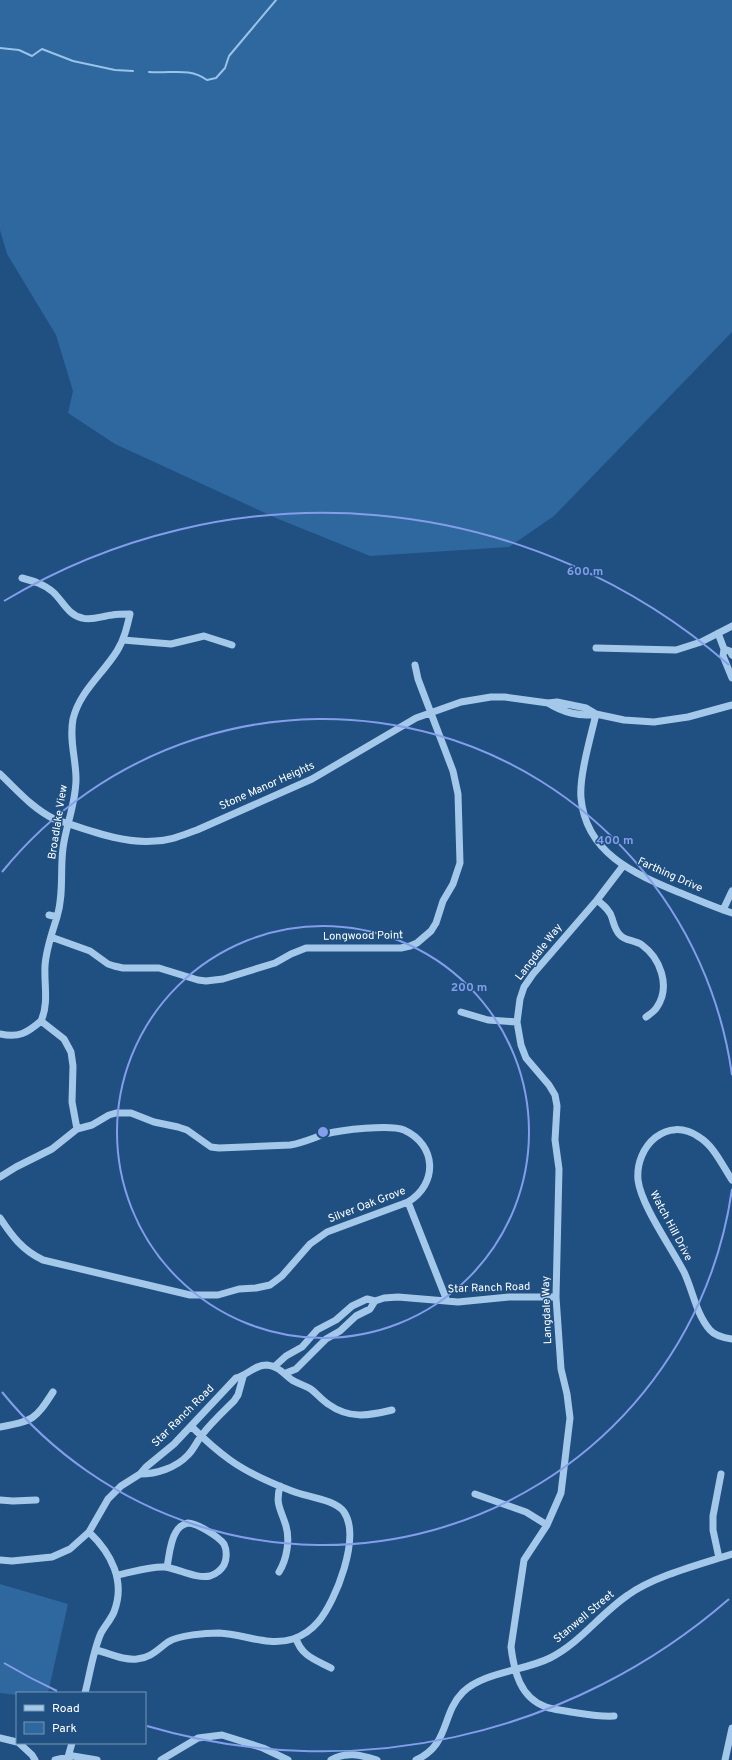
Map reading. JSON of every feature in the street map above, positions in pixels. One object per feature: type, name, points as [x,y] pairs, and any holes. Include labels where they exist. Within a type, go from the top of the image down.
[{"type":"street","name":"Broadlake View","points":[[22,578],[47,587],[54,592],[68,610],[74,615],[89,620],[111,615],[130,614],[122,640],[113,657],[88,687],[81,698],[71,730],[76,780],[69,824],[63,847],[62,896],[46,959],[46,995],[44,1014],[41,1022]]},
{"type":"street","points":[[596,648],[676,650],[701,642],[732,626]]},
{"type":"street","points":[[718,633],[732,678]]},
{"type":"street","points":[[122,640],[171,644],[204,636],[232,645]]},
{"type":"street","points":[[724,649],[732,655]]},
{"type":"street","name":"Longwood Point","points":[[51,937],[90,950],[108,964],[114,966],[123,968],[159,968],[206,981],[223,979],[275,963],[294,952],[306,948],[401,948],[417,943],[424,938],[436,923],[443,901],[453,884],[460,863],[458,794],[453,771],[418,679],[415,665]]},
{"type":"street","name":"Stone Manor Heights","points":[[0,774],[43,814],[69,824],[114,837],[136,841],[155,841],[177,837],[196,830],[312,779],[403,724],[430,712],[461,702],[491,697],[522,698],[548,703],[557,702],[586,708],[596,714]]},
{"type":"street","points":[[596,714],[624,720],[654,722],[688,717],[732,705]]},
{"type":"street","name":"Farthing Drive","points":[[596,714],[581,785],[581,798],[584,813],[594,837],[612,858],[623,866],[648,879],[732,913]]},
{"type":"street","name":"Langdale Way","points":[[614,1716],[598,1717],[546,1707],[525,1693],[519,1683],[515,1670],[511,1647],[524,1560],[547,1525],[561,1493],[570,1418],[567,1394],[561,1369],[556,1297],[559,1169],[555,1140],[557,1106],[555,1095],[549,1085],[526,1058],[521,1045],[517,1022],[520,1000],[524,987],[533,974],[597,900],[623,866]]},
{"type":"street","points":[[723,910],[732,891]]},
{"type":"street","points":[[597,900],[607,908],[620,936],[640,943],[652,954],[661,969],[663,982],[660,1002],[646,1017]]},
{"type":"street","points":[[49,915],[57,917]]},
{"type":"street","points":[[461,1012],[488,1020],[517,1022]]},
{"type":"street","points":[[0,1034],[17,1036],[32,1029],[41,1022],[64,1039],[70,1052],[73,1066],[72,1102],[77,1129]]},
{"type":"street","name":"Silver Oak Grove","points":[[0,1177],[16,1167],[52,1149],[77,1129],[92,1125],[109,1115],[116,1113],[131,1113],[154,1122],[187,1130],[211,1147],[228,1148],[299,1144],[334,1132],[390,1127],[397,1128],[404,1130],[419,1140],[428,1154],[429,1163],[429,1177],[427,1184],[416,1197],[408,1202],[327,1232],[310,1244],[282,1276],[270,1285],[239,1289],[208,1296],[190,1295],[43,1260],[34,1256],[20,1245],[0,1218]]},
{"type":"street","name":"Watch Hill Drive","points":[[732,1180],[709,1144],[698,1136],[687,1132],[673,1130],[660,1134],[650,1142],[642,1153],[638,1166],[638,1179],[641,1194],[684,1273],[703,1320],[711,1332],[732,1339]]},
{"type":"street","points":[[408,1202],[447,1301]]},
{"type":"street","name":"Star Ranch Road","points":[[140,1474],[151,1474],[188,1456],[201,1436],[234,1401],[238,1395],[243,1377],[252,1369],[260,1366],[274,1366],[286,1356],[302,1347],[317,1330],[336,1320],[352,1306],[367,1299],[375,1301],[384,1298],[398,1297],[458,1302],[509,1297],[556,1297]]},
{"type":"street","points":[[286,1374],[296,1369],[326,1339],[340,1331],[356,1316],[370,1309],[375,1301]]},
{"type":"street","points":[[302,1347],[310,1356]]},
{"type":"street","points":[[274,1366],[293,1380],[310,1389],[327,1403],[345,1413],[371,1416],[392,1410]]},
{"type":"street","name":"Star Ranch Road","points":[[0,1560],[12,1561],[52,1557],[70,1549],[89,1532],[108,1499],[121,1486],[140,1474],[146,1467],[174,1444],[236,1378],[243,1377]]},
{"type":"street","points":[[0,1427],[26,1422],[41,1412],[53,1392]]},
{"type":"street","points":[[96,1650],[129,1659],[137,1659],[152,1655],[169,1642],[186,1636],[218,1633],[267,1642],[296,1638],[319,1622],[339,1588],[344,1574],[350,1532],[344,1512],[337,1506],[262,1479],[230,1460],[191,1426]]},
{"type":"street","points":[[719,1558],[713,1530],[713,1516],[721,1474]]},
{"type":"street","points":[[279,1572],[284,1559],[288,1537],[286,1524],[278,1507],[277,1496],[280,1486]]},
{"type":"street","points":[[475,1494],[519,1510],[547,1525]]},
{"type":"street","points":[[0,1500],[36,1500]]},
{"type":"street","points":[[117,1575],[156,1567],[166,1567],[203,1576],[210,1576],[216,1573],[226,1561],[225,1545],[221,1540],[201,1527],[188,1524],[183,1525],[175,1533],[166,1567]]},
{"type":"street","points":[[85,1692],[101,1634],[116,1604],[119,1585],[117,1575],[106,1552],[89,1532]]},
{"type":"street","name":"Stanwell Street","points":[[416,1760],[432,1750],[440,1739],[454,1704],[462,1692],[474,1684],[549,1658],[564,1650],[627,1595],[646,1584],[732,1554]]},
{"type":"street","points":[[296,1638],[299,1646],[308,1656],[332,1668]]},
{"type":"street","points":[[725,1760],[732,1728]]},
{"type":"street","points":[[161,1760],[198,1738],[222,1736],[263,1748],[288,1760]]},
{"type":"street","points":[[0,1738],[16,1742]]},
{"type":"street","points":[[19,1744],[36,1760]]},
{"type":"street","points":[[68,1757],[72,1744]]},
{"type":"street","points":[[331,1760],[349,1754],[361,1755],[377,1760]]},
{"type":"street","points":[[55,1760],[68,1757],[97,1760]]},
{"type":"green space","points":[[0,0],[732,0],[732,332],[554,516],[509,547],[370,556],[276,518],[115,444],[68,413],[73,391],[56,335],[7,254],[0,230]]},
{"type":"green space","points":[[0,1584],[68,1604],[48,1692],[16,1692],[16,1695],[0,1693]]},
{"type":"waterway","points":[[149,72],[187,72],[207,80],[216,78],[225,68],[229,56],[276,0]]},
{"type":"waterway","points":[[0,48],[19,50],[32,56],[42,49],[73,61],[115,70],[133,71]]}]
